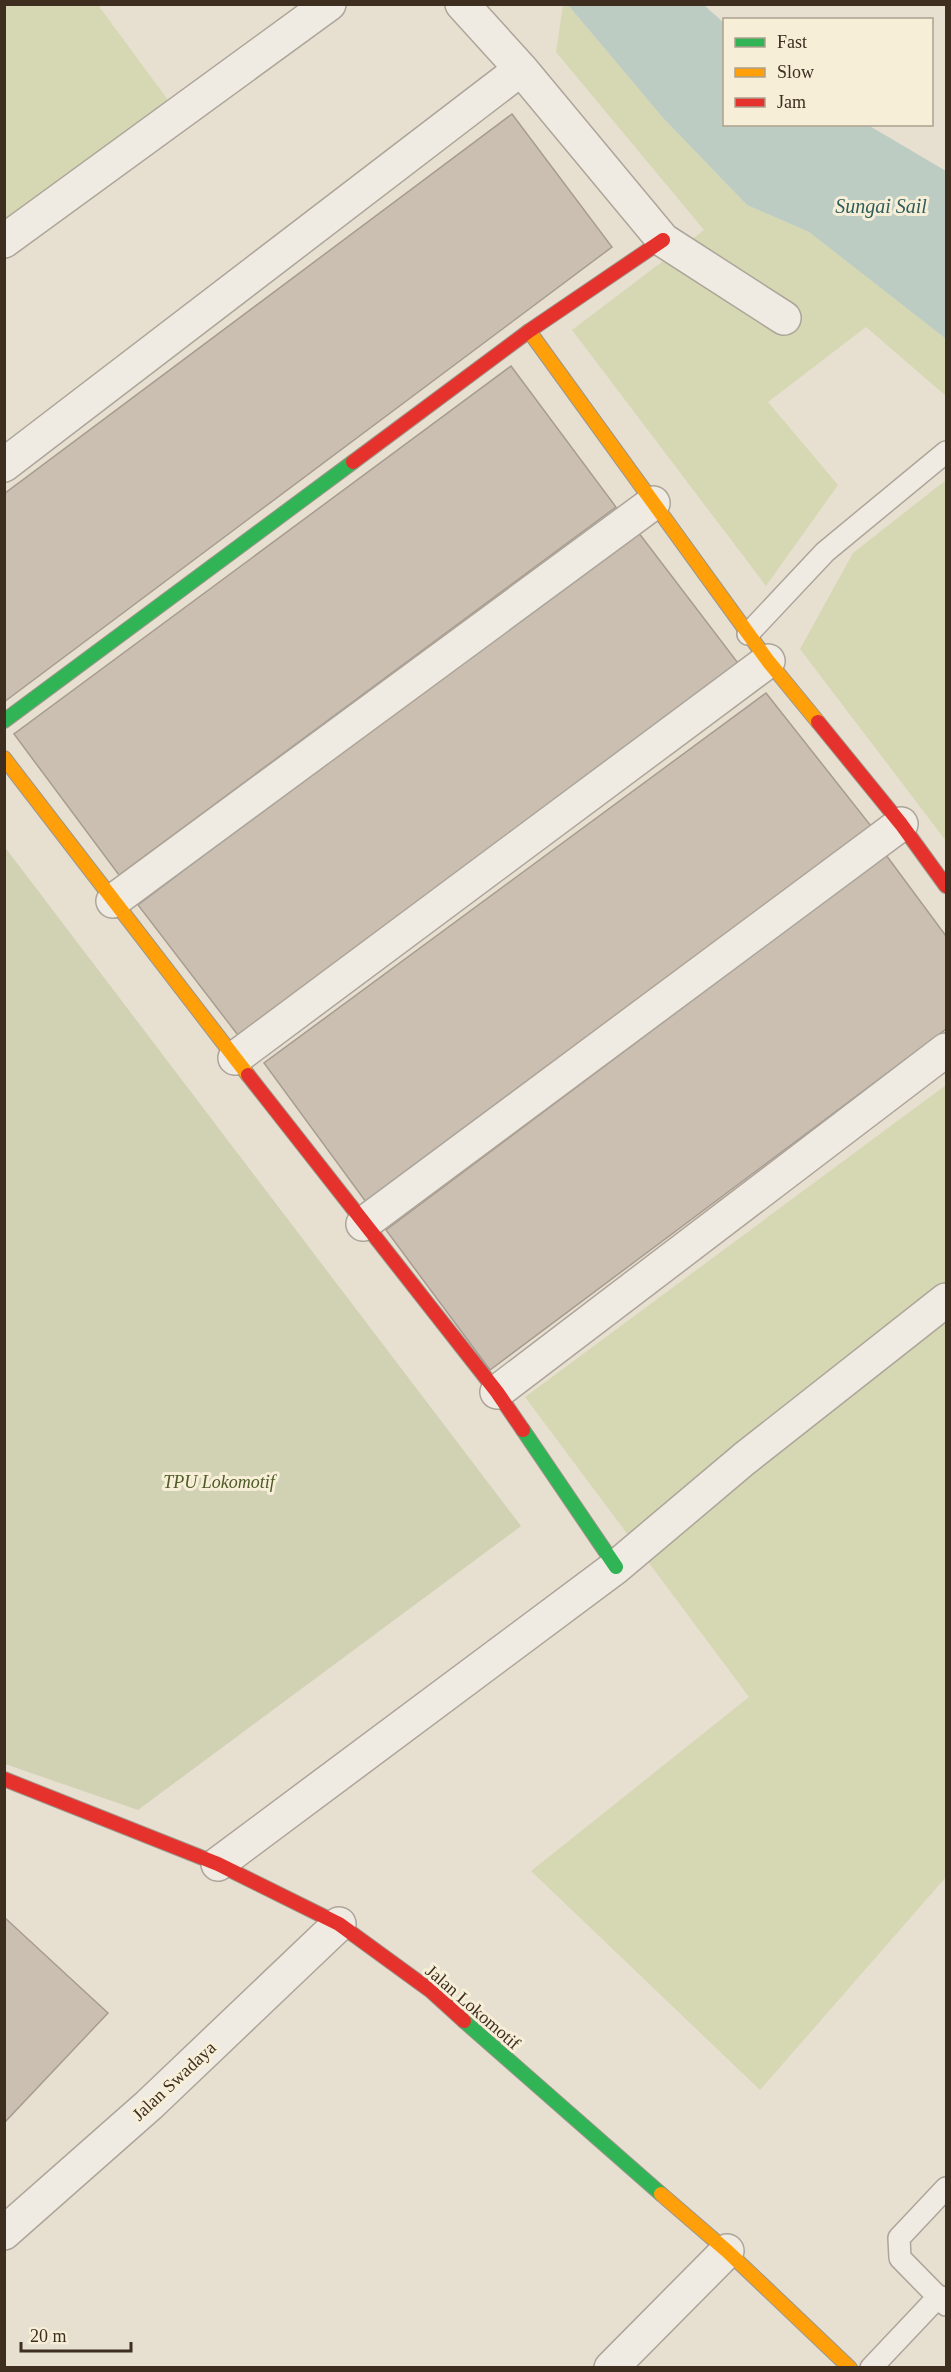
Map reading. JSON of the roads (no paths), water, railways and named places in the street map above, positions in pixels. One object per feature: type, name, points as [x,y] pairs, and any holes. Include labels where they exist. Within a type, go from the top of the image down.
[{"type":"street","points":[[4,241],[329,4]]},
{"type":"street","points":[[462,4],[521,69],[663,240],[784,318]]},
{"type":"street","points":[[4,465],[521,69]]},
{"type":"street","points":[[4,721],[530,331],[663,240]]},
{"type":"street","points":[[530,331],[768,661],[901,824],[946,886]]},
{"type":"street","points":[[113,901],[653,503]]},
{"type":"street","points":[[235,1059],[768,661]]},
{"type":"street","points":[[4,758],[363,1224],[497,1392],[616,1567]]},
{"type":"street","points":[[363,1224],[901,824]]},
{"type":"street","points":[[497,1392],[946,1050]]},
{"type":"street","points":[[218,1864],[616,1567],[744,1460],[946,1300]]},
{"type":"street","name":"Jalan Lokomotif","points":[[4,1779],[218,1864],[339,1924],[431,1991],[531,2081],[728,2251],[850,2367]]},
{"type":"street","name":"Jalan Swadaya","points":[[4,2234],[149,2105],[339,1924]]},
{"type":"street","points":[[611,2367],[728,2251]]},
{"type":"lane","points":[[748,634],[825,552],[946,452]]},
{"type":"lane","points":[[871,2367],[943,2300],[900,2258],[898,2247],[899,2238],[946,2188]]},
{"type":"water","name":"Sungai Sail","points":[[568,5],[704,5],[723,22],[723,126],[870,126],[946,171],[946,339],[809,232],[747,205],[664,119]]},
{"type":"park label","name":"TPU Lokomotif","points":[[219,1482]]}]
